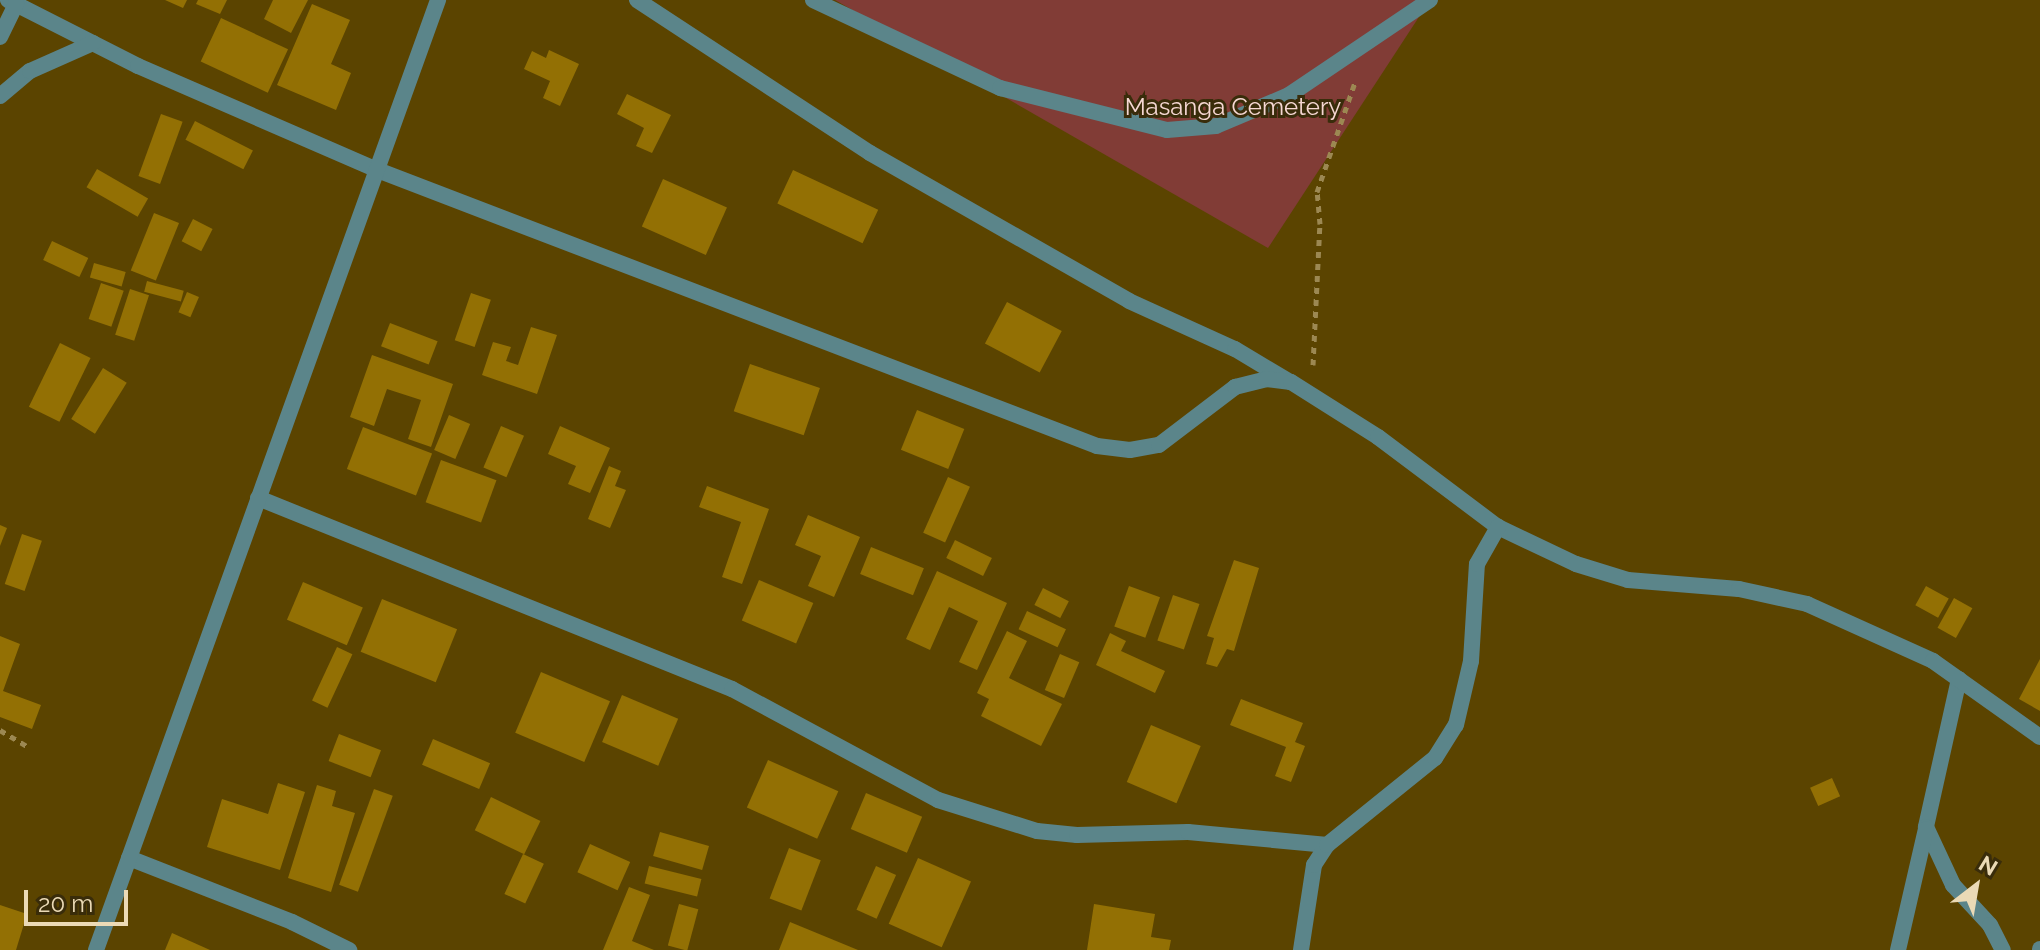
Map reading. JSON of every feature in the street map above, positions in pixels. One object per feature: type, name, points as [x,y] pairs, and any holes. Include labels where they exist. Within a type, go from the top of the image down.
[{"type":"street","points":[[96,950],[258,498],[380,171],[438,0]]},
{"type":"street","points":[[637,0],[870,153],[1129,301],[1235,349],[1311,392],[1498,527],[1576,564],[1628,580],[1739,589],[1807,604],[1874,632],[1959,679],[2040,737]]},
{"type":"street","points":[[813,0],[1000,88],[1167,130],[1216,126],[1289,95],[1430,0]]},
{"type":"street","points":[[0,37],[12,2],[93,43],[380,171],[1097,446],[1130,450],[1159,445],[1235,387],[1266,379],[1291,382]]},
{"type":"street","points":[[0,96],[30,71],[93,43]]},
{"type":"street","points":[[258,498],[732,689],[938,800],[1037,831],[1188,832],[1327,845]]},
{"type":"street","points":[[1301,950],[1314,865],[1327,845],[1435,758],[1456,725],[1471,661],[1477,564],[1498,527]]},
{"type":"street","points":[[1898,950],[1959,679]]},
{"type":"street","points":[[1926,827],[1953,885],[1990,925],[2003,950]]},
{"type":"street","points":[[129,858],[292,922],[349,950]]},
{"type":"path","points":[[1311,392],[1320,224],[1317,192],[1372,41]]},
{"type":"path","points":[[0,730],[27,746]]},
{"type":"green space","name":"Masanga Cemetery","points":[[835,0],[1430,0],[1268,248]]},
{"type":"building","points":[[165,0],[187,0],[183,8]]},
{"type":"building","points":[[198,0],[227,0],[220,14],[196,4]]},
{"type":"building","points":[[273,0],[308,0],[291,33],[264,19]]},
{"type":"building","points":[[312,4],[350,20],[331,64],[351,73],[336,110],[277,85]]},
{"type":"building","points":[[221,18],[288,49],[268,93],[201,62]]},
{"type":"building","points":[[549,50],[579,64],[560,106],[543,98],[550,81],[524,69],[532,51],[546,58]]},
{"type":"building","points":[[627,94],[671,115],[652,153],[636,146],[644,128],[617,114]]},
{"type":"building","points":[[161,114],[183,122],[160,184],[138,176]]},
{"type":"building","points":[[195,121],[253,151],[243,169],[185,140]]},
{"type":"building","points":[[97,169],[148,198],[138,217],[86,187]]},
{"type":"building","points":[[793,170],[878,210],[863,243],[777,204]]},
{"type":"building","points":[[663,179],[727,207],[706,255],[642,227]]},
{"type":"building","points":[[154,213],[179,223],[156,281],[131,270]]},
{"type":"building","points":[[193,219],[213,229],[201,251],[182,241]]},
{"type":"building","points":[[52,241],[88,258],[79,277],[43,260]]},
{"type":"building","points":[[94,263],[126,272],[122,287],[90,277]]},
{"type":"building","points":[[147,281],[184,291],[181,301],[144,292]]},
{"type":"building","points":[[101,283],[124,291],[111,327],[89,319]]},
{"type":"building","points":[[130,289],[149,295],[134,341],[115,335]]},
{"type":"building","points":[[187,292],[199,297],[190,317],[178,312]]},
{"type":"building","points":[[471,293],[491,300],[475,347],[455,340]]},
{"type":"building","points":[[1007,302],[1062,331],[1040,373],[985,343]]},
{"type":"building","points":[[390,323],[438,341],[429,365],[381,346]]},
{"type":"building","points":[[531,327],[557,335],[537,394],[482,375],[493,342],[511,347],[506,361],[518,365]]},
{"type":"building","points":[[60,343],[91,358],[59,422],[29,407]]},
{"type":"building","points":[[372,355],[453,384],[431,447],[408,439],[421,400],[387,389],[374,426],[350,417]]},
{"type":"building","points":[[750,364],[820,388],[804,435],[734,411]]},
{"type":"building","points":[[103,368],[127,383],[95,434],[71,419]]},
{"type":"building","points":[[917,410],[964,429],[948,469],[901,450]]},
{"type":"building","points":[[449,415],[470,424],[455,459],[434,450]]},
{"type":"building","points":[[501,426],[524,436],[506,477],[483,467]]},
{"type":"building","points":[[560,426],[610,448],[590,493],[568,484],[576,466],[548,454]]},
{"type":"building","points":[[363,427],[432,454],[416,496],[347,469]]},
{"type":"building","points":[[441,460],[496,480],[481,522],[426,502]]},
{"type":"building","points":[[609,466],[621,471],[615,486],[626,490],[610,528],[588,519]]},
{"type":"building","points":[[948,477],[970,487],[945,542],[923,533]]},
{"type":"building","points":[[707,486],[769,509],[742,584],[722,577],[741,522],[699,507]]},
{"type":"building","points":[[808,515],[860,537],[834,597],[808,586],[821,556],[795,545]]},
{"type":"building","points":[[0,525],[7,528],[0,546]]},
{"type":"building","points":[[22,534],[42,541],[25,591],[5,584]]},
{"type":"building","points":[[955,540],[992,558],[983,576],[946,558]]},
{"type":"building","points":[[871,547],[924,568],[913,595],[860,574]]},
{"type":"building","points":[[1234,560],[1259,568],[1234,651],[1227,649],[1217,667],[1206,664],[1214,638],[1207,636]]},
{"type":"building","points":[[937,571],[1007,603],[977,670],[959,662],[978,621],[949,607],[930,650],[906,639]]},
{"type":"building","points":[[759,580],[813,603],[796,644],[742,621]]},
{"type":"building","points":[[303,582],[363,607],[347,645],[287,620]]},
{"type":"building","points":[[1129,586],[1160,597],[1145,638],[1114,626]]},
{"type":"building","points":[[1926,586],[1949,599],[1938,618],[1915,605]]},
{"type":"building","points":[[1043,588],[1069,601],[1060,618],[1034,605]]},
{"type":"building","points":[[1173,595],[1199,604],[1184,650],[1157,640]]},
{"type":"building","points":[[1954,598],[1972,608],[1956,638],[1938,628]]},
{"type":"building","points":[[382,599],[457,629],[436,682],[361,652]]},
{"type":"building","points":[[1027,611],[1066,629],[1058,647],[1019,629]]},
{"type":"building","points":[[1007,631],[1027,641],[1009,678],[1062,704],[1041,746],[981,716],[989,699],[977,693]]},
{"type":"building","points":[[1110,633],[1126,641],[1121,651],[1165,671],[1155,693],[1096,665]]},
{"type":"building","points":[[0,636],[20,644],[3,691],[41,705],[32,729],[0,717]]},
{"type":"building","points":[[337,647],[352,654],[327,708],[312,700]]},
{"type":"building","points":[[1060,654],[1079,662],[1064,698],[1045,690]]},
{"type":"building","points":[[2040,659],[2040,711],[2019,699]]},
{"type":"building","points":[[541,672],[610,701],[584,762],[515,733]]},
{"type":"building","points":[[622,695],[678,719],[658,766],[602,742]]},
{"type":"building","points":[[1241,699],[1303,723],[1295,742],[1305,746],[1291,782],[1275,776],[1286,747],[1230,725]]},
{"type":"building","points":[[1151,725],[1201,746],[1176,803],[1127,782]]},
{"type":"building","points":[[339,734],[381,750],[371,777],[329,761]]},
{"type":"building","points":[[433,739],[490,763],[479,789],[422,765]]},
{"type":"building","points":[[768,760],[838,791],[817,839],[747,808]]},
{"type":"building","points":[[1832,778],[1840,796],[1818,806],[1810,788]]},
{"type":"building","points":[[278,783],[305,792],[280,870],[207,847],[222,799],[268,814]]},
{"type":"building","points":[[317,785],[336,791],[332,806],[355,813],[331,892],[288,878]]},
{"type":"building","points":[[374,789],[393,796],[358,892],[339,885]]},
{"type":"building","points":[[866,793],[922,817],[907,853],[851,829]]},
{"type":"building","points":[[491,797],[540,821],[524,854],[475,830]]},
{"type":"building","points":[[660,832],[709,846],[702,870],[653,856]]},
{"type":"building","points":[[590,844],[630,862],[618,890],[577,872]]},
{"type":"building","points":[[789,848],[821,860],[801,911],[770,898]]},
{"type":"building","points":[[523,854],[544,864],[525,904],[504,894]]},
{"type":"building","points":[[918,858],[971,882],[942,947],[889,924]]},
{"type":"building","points":[[649,866],[701,879],[697,897],[645,883]]},
{"type":"building","points":[[876,866],[896,875],[877,919],[856,910]]},
{"type":"building","points":[[629,887],[650,895],[632,941],[654,950],[603,950]]},
{"type":"building","points":[[679,904],[698,909],[687,950],[668,946]]},
{"type":"building","points":[[1094,904],[1155,914],[1151,937],[1171,940],[1169,950],[1087,950]]},
{"type":"building","points":[[0,905],[27,914],[16,950],[0,950]]},
{"type":"building","points":[[790,922],[858,950],[779,950]]},
{"type":"building","points":[[172,933],[210,950],[165,950]]}]
